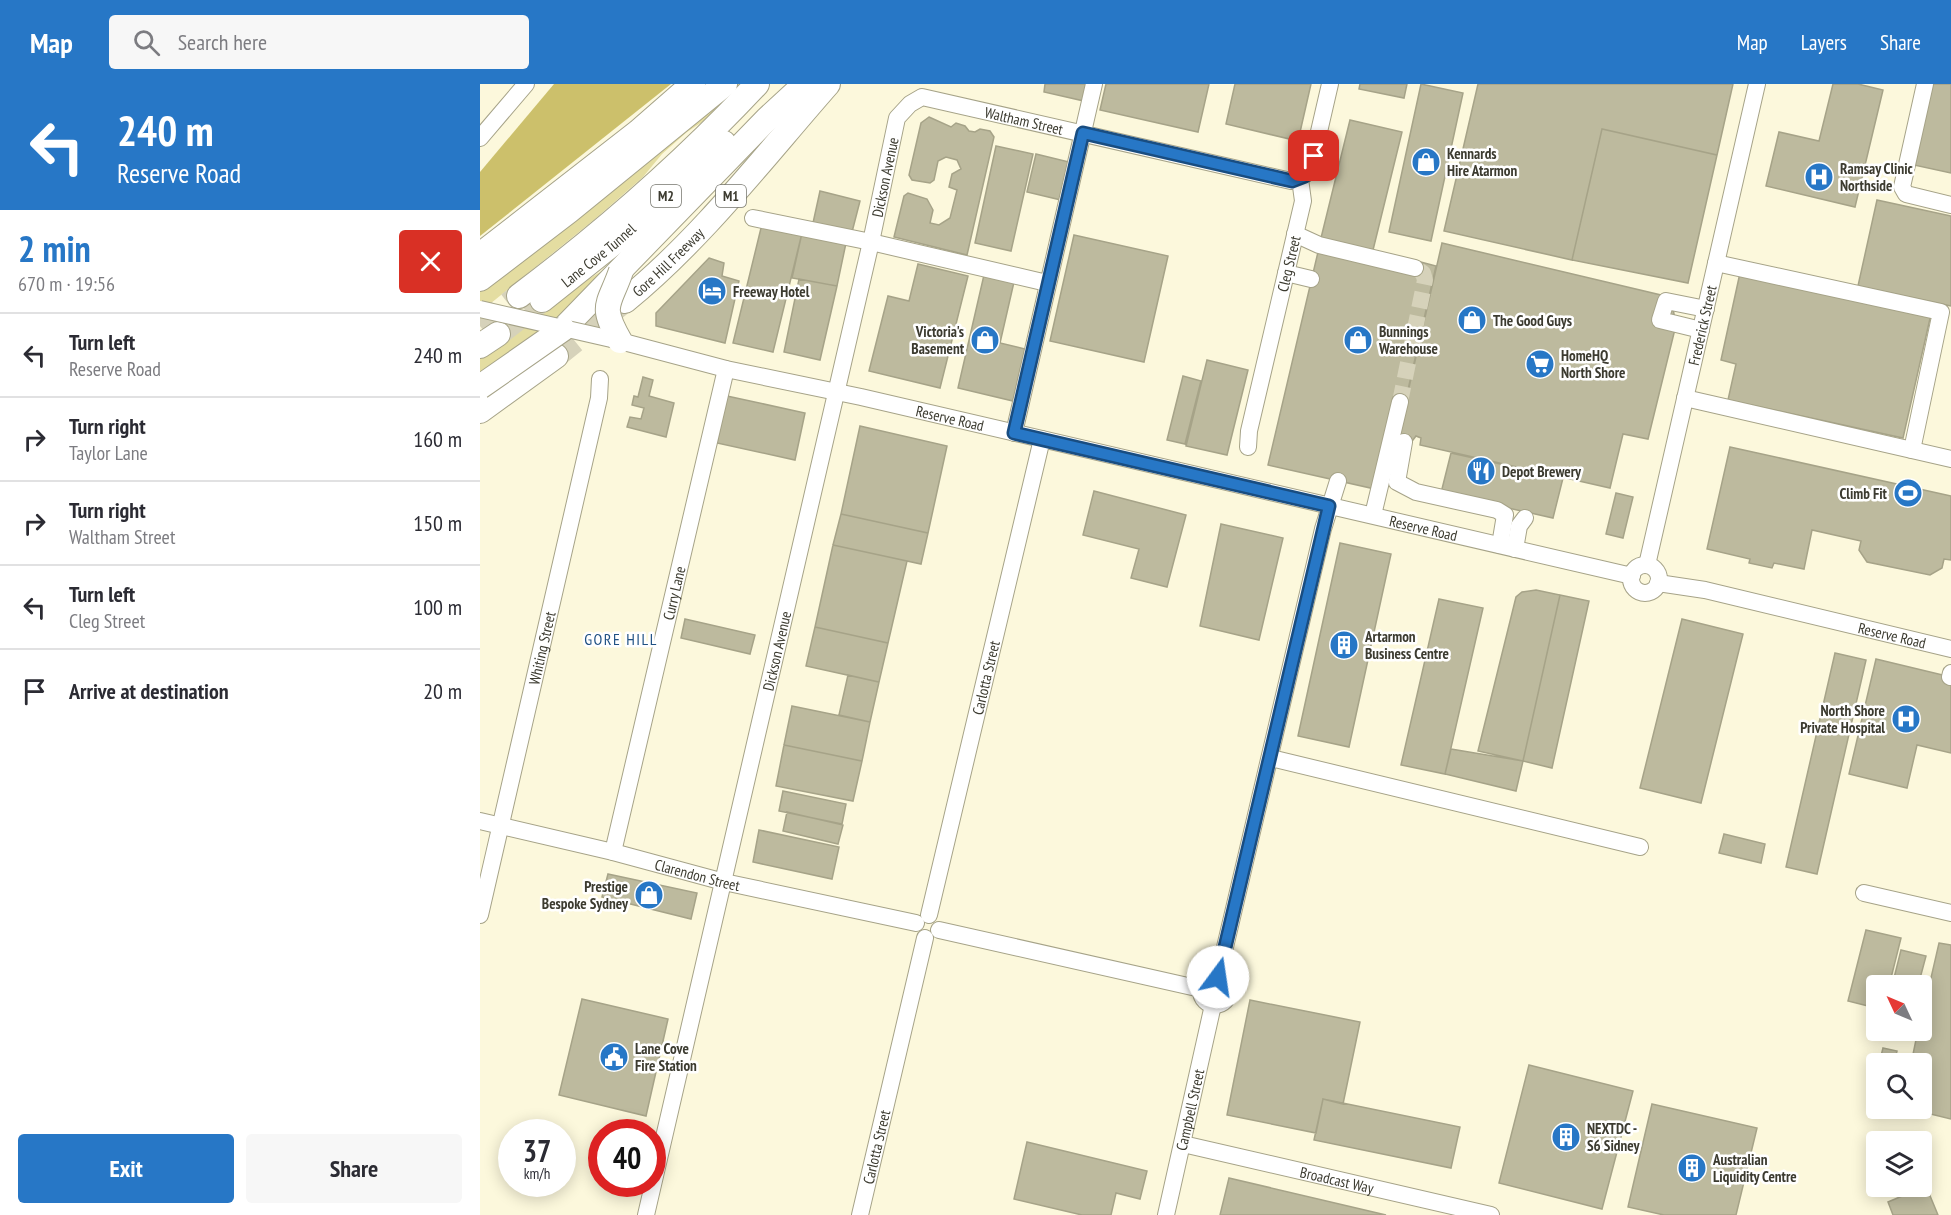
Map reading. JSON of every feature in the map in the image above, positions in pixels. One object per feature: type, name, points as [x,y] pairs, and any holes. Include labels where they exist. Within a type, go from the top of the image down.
[{"type":"highway","points":[[480,255],[638,132],[693,84]]},
{"type":"highway","points":[[480,279],[569,211],[725,84]]},
{"type":"highway","name":"Lane Cove Tunnel","points":[[757,84],[666,173],[531,298],[690,176],[783,84]]},
{"type":"highway","points":[[480,387],[563,328],[621,271],[766,119],[805,84]]},
{"type":"highway","name":"Gore Hill Freeway","points":[[625,301],[708,221],[828,84]]},
{"type":"highway","points":[[620,341],[610,322],[607,306],[621,271]]},
{"type":"highway","points":[[480,411],[556,356]]},
{"type":"street","points":[[480,138],[526,84]]},
{"type":"street","points":[[1014,433],[1094,84]]},
{"type":"street","points":[[1300,179],[1310,170],[1330,84]]},
{"type":"street","name":"Frederick Street","points":[[1647,565],[1757,84]]},
{"type":"street","points":[[1925,84],[1902,187],[1906,194],[1951,205]]},
{"type":"street","name":"Waltham Street","points":[[922,97],[1292,181],[1300,179]]},
{"type":"street","name":"Dickson Avenue","points":[[646,1215],[871,242],[897,118],[910,104],[922,97]]},
{"type":"street","name":"Cleg Street","points":[[1248,447],[1249,431],[1303,201],[1300,179]]},
{"type":"street","points":[[753,219],[871,242],[1047,283]]},
{"type":"street","points":[[1295,234],[1319,245],[1415,268]]},
{"type":"street","points":[[1716,263],[1941,312],[1912,450]]},
{"type":"street","points":[[1286,273],[1311,279]]},
{"type":"street","points":[[1701,330],[1660,320],[1665,301],[1706,309]]},
{"type":"street","name":"Reserve Road","points":[[480,309],[620,341],[726,369],[836,391],[1632,576]]},
{"type":"street","name":"Curry Lane","points":[[613,852],[726,369]]},
{"type":"street","name":"Whiting Street","points":[[480,915],[599,398],[600,379]]},
{"type":"street","points":[[1685,398],[1951,459]]},
{"type":"street","points":[[1373,515],[1400,402]]},
{"type":"street","name":"Carlotta Street","points":[[923,919],[1042,439]]},
{"type":"street","points":[[1404,442],[1397,482],[1416,492],[1497,510],[1505,515],[1507,547]]},
{"type":"street","points":[[1218,977],[1329,506],[1338,481]]},
{"type":"street","points":[[1507,547],[1525,518]]},
{"type":"street","points":[[1647,565],[1658,574],[1658,583],[1653,590],[1644,592],[1633,585],[1632,576],[1635,569],[1647,565]]},
{"type":"street","name":"Reserve Road","points":[[1658,583],[1705,590],[1951,649]]},
{"type":"street","points":[[1270,758],[1640,847]]},
{"type":"street","name":"Clarendon Street","points":[[480,821],[613,852],[724,882],[923,919]]},
{"type":"street","points":[[1864,893],[1951,913]]},
{"type":"street","points":[[923,919],[916,930],[1201,989]]},
{"type":"street","name":"Carlotta Street","points":[[860,1215],[932,934]]},
{"type":"street","points":[[1218,977],[1229,987],[1228,996],[1222,1004],[1213,1005],[1205,1001],[1201,989],[1205,981],[1218,977]]},
{"type":"street","name":"Campbell Street","points":[[1166,1215],[1213,1005]]},
{"type":"street","name":"Broadcast Way","points":[[1183,1144],[1491,1215]]},
{"type":"shaded area","points":[[554,84],[671,84],[480,236],[480,172]]},
{"type":"shaded area","points":[[734,84],[745,84],[708,118],[687,132],[662,154],[643,177],[595,219],[480,312],[480,289]]},
{"type":"shaded area","points":[[605,269],[590,295],[480,375],[480,357],[558,298]]},
{"type":"building","points":[[1045,84],[1088,84],[1084,101],[1044,92]]},
{"type":"building","points":[[1106,84],[1209,84],[1198,132],[1100,110]]},
{"type":"building","points":[[1235,84],[1311,84],[1298,141],[1226,124]]},
{"type":"building","points":[[1360,84],[1407,84],[1404,98],[1359,89]]},
{"type":"building","name":"Kennards Hire Atarmon","points":[[1421,84],[1463,93],[1431,241],[1389,232]]},
{"type":"building","points":[[1478,84],[1733,84],[1717,155],[1602,129],[1572,260],[1444,231]]},
{"type":"building","points":[[1833,84],[1858,84],[1883,90],[1855,207],[1766,186],[1779,132],[1819,141]]},
{"type":"building","points":[[1932,84],[1951,84],[1951,173],[1914,165]]},
{"type":"building","points":[[929,117],[951,127],[956,123],[965,126],[969,131],[975,132],[980,129],[990,131],[994,137],[967,255],[894,237],[904,196],[908,193],[927,199],[933,210],[930,223],[939,225],[950,218],[957,190],[949,187],[952,174],[961,169],[957,160],[946,157],[938,161],[934,180],[930,183],[912,180],[909,175],[921,123]]},
{"type":"building","points":[[1350,120],[1402,132],[1373,250],[1321,238]]},
{"type":"building","points":[[1602,129],[1717,155],[1688,283],[1572,260]]},
{"type":"building","points":[[996,146],[1033,154],[1011,251],[975,243]]},
{"type":"building","points":[[1036,154],[1069,162],[1061,200],[1027,192]]},
{"type":"building","points":[[820,191],[860,201],[852,232],[813,223]]},
{"type":"building","points":[[1877,200],[1951,216],[1951,306],[1858,286]]},
{"type":"building","points":[[762,224],[802,233],[773,352],[733,343]]},
{"type":"building","points":[[802,233],[846,243],[837,286],[792,278]]},
{"type":"building","points":[[1074,235],[1168,256],[1144,362],[1050,341]]},
{"type":"building","name":"HomeHQ North Shore","points":[[1442,243],[1661,295],[1672,303],[1676,325],[1648,439],[1623,434],[1610,488],[1420,445],[1421,438],[1416,436],[1410,444],[1397,440]]},
{"type":"building","name":"Bunnings Warehouse","points":[[1318,252],[1417,261],[1436,266],[1405,403],[1375,489],[1268,465]]},
{"type":"building","points":[[709,258],[724,263],[722,276],[739,281],[725,343],[656,326],[656,313]]},
{"type":"building","points":[[918,264],[968,276],[940,388],[869,371],[888,296],[909,301]]},
{"type":"building","points":[[1740,273],[1931,314],[1903,438],[1728,400],[1736,364],[1721,360]]},
{"type":"building","name":"Victoria's Basement","points":[[984,275],[1014,282],[1000,343],[1025,349],[1013,401],[958,388]]},
{"type":"building","points":[[799,279],[837,286],[820,360],[784,352]]},
{"type":"building","points":[[1207,360],[1248,370],[1227,455],[1186,446]]},
{"type":"building","points":[[1183,376],[1201,381],[1185,444],[1167,440]]},
{"type":"building","points":[[643,377],[653,380],[649,396],[674,403],[666,437],[627,427],[630,417],[641,419],[644,408],[632,405],[634,396],[638,397]]},
{"type":"building","points":[[727,396],[805,413],[795,460],[717,443]]},
{"type":"building","points":[[860,426],[947,446],[928,533],[841,514]]},
{"type":"building","points":[[1730,447],[1951,496],[1951,560],[1944,559],[1942,568],[1930,575],[1867,562],[1859,550],[1861,541],[1812,530],[1804,569],[1774,563],[1772,568],[1749,563],[1750,559],[1707,549]]},
{"type":"building","points":[[1451,453],[1563,478],[1553,518],[1441,493]]},
{"type":"building","points":[[1094,491],[1186,515],[1167,587],[1131,578],[1139,549],[1083,535]]},
{"type":"building","points":[[1616,493],[1633,497],[1623,538],[1606,534]]},
{"type":"building","points":[[841,514],[928,533],[921,564],[833,545]]},
{"type":"building","points":[[1221,524],[1283,538],[1259,640],[1200,626]]},
{"type":"building","name":"Artarmon Business Centre","points":[[1340,543],[1391,554],[1349,747],[1298,736]]},
{"type":"building","points":[[833,545],[907,561],[888,643],[815,627]]},
{"type":"building","points":[[1536,590],[1560,595],[1523,761],[1478,751],[1516,597],[1522,592]]},
{"type":"building","points":[[1560,595],[1589,601],[1552,768],[1523,761]]},
{"type":"building","points":[[1439,599],[1483,608],[1445,774],[1401,765]]},
{"type":"building","points":[[685,619],[755,635],[750,654],[681,638]]},
{"type":"building","points":[[1682,619],[1743,634],[1701,803],[1640,788]]},
{"type":"building","points":[[815,627],[888,643],[879,682],[806,666]]},
{"type":"building","points":[[1835,653],[1866,660],[1817,874],[1786,867]]},
{"type":"building","name":"North Shore Private Hospital","points":[[1876,659],[1951,677],[1951,753],[1917,745],[1907,788],[1849,774]]},
{"type":"building","points":[[848,675],[879,682],[870,722],[839,715]]},
{"type":"building","points":[[792,706],[870,722],[862,761],[784,745]]},
{"type":"building","points":[[784,745],[862,761],[853,801],[776,786]]},
{"type":"building","points":[[1451,749],[1523,761],[1516,791],[1445,774]]},
{"type":"building","points":[[783,791],[846,804],[842,824],[779,811]]},
{"type":"building","points":[[787,812],[843,825],[838,844],[783,831]]},
{"type":"building","points":[[759,830],[839,847],[832,879],[753,862]]},
{"type":"building","points":[[1724,834],[1765,844],[1761,863],[1719,853]]},
{"type":"building","name":"Prestige Bespoke Sydney","points":[[608,874],[697,893],[691,919],[602,897]]},
{"type":"building","points":[[1866,930],[1901,938],[1892,975],[1866,975],[1866,1006],[1848,1001]]},
{"type":"building","points":[[1939,943],[1951,945],[1951,1119],[1932,1114],[1932,1053],[1913,1053],[1916,1041],[1932,1041],[1932,975]]},
{"type":"building","points":[[1901,950],[1926,956],[1921,975],[1895,975]]},
{"type":"building","name":"Lane Cove Fire Station","points":[[582,999],[668,1019],[646,1116],[559,1095]]},
{"type":"building","points":[[1250,1000],[1360,1022],[1343,1104],[1323,1099],[1316,1133],[1227,1115]]},
{"type":"building","points":[[1883,1048],[1897,1051],[1897,1053],[1882,1053]]},
{"type":"building","name":"NEXTDC - S6 Sidney","points":[[1529,1065],[1633,1091],[1602,1209],[1499,1183]]},
{"type":"building","points":[[1323,1099],[1460,1127],[1451,1168],[1314,1140]]},
{"type":"building","name":"Australian Liquidity Centre","points":[[1652,1104],[1757,1128],[1736,1215],[1664,1215],[1628,1207]]},
{"type":"building","points":[[1027,1142],[1147,1171],[1140,1199],[1116,1193],[1111,1215],[1082,1215],[1014,1199]]},
{"type":"building","points":[[1229,1178],[1386,1215],[1220,1215]]},
{"type":"building","points":[[1900,1197],[1931,1197],[1938,1215],[1893,1215],[1888,1202]]},
{"type":"tunnel","points":[[1400,402],[1425,280],[1423,273],[1415,268]]},
{"type":"tunnel","points":[[480,326],[519,296]]},
{"type":"tunnel","points":[[498,334],[542,300]]},
{"type":"tunnel","points":[[556,356],[623,302]]},
{"type":"place","name":"Kennards Hire Atarmon","points":[[1426,162]]},
{"type":"place","name":"Ramsay Clinic Northside","points":[[1819,177]]},
{"type":"place","name":"Freeway Hotel","points":[[712,291]]},
{"type":"place","name":"The Good Guys","points":[[1472,320]]},
{"type":"place","name":"Victoria's Basement","points":[[985,340]]},
{"type":"place","name":"Bunnings Warehouse","points":[[1358,340]]},
{"type":"place","name":"HomeHQ North Shore","points":[[1540,364]]},
{"type":"place","name":"Depot Brewery","points":[[1481,471]]},
{"type":"place","name":"Climb Fit","points":[[1908,493]]},
{"type":"place","name":"Artarmon Business Centre","points":[[1344,645]]},
{"type":"place","name":"North Shore Private Hospital","points":[[1906,719]]},
{"type":"place","name":"Prestige Bespoke Sydney","points":[[649,895]]},
{"type":"place","name":"Lane Cove Fire Station","points":[[614,1057]]},
{"type":"place","name":"NEXTDC - S6 Sidney","points":[[1566,1137]]},
{"type":"place","name":"Australian Liquidity Centre","points":[[1692,1168]]},
{"type":"district","name":"GORE HILL","points":[[621,639]]},
{"type":"route","points":[[1218,977],[1329,506],[1014,433],[1083,133],[1292,181],[1305,176],[1310,170],[1314,156]]}]
